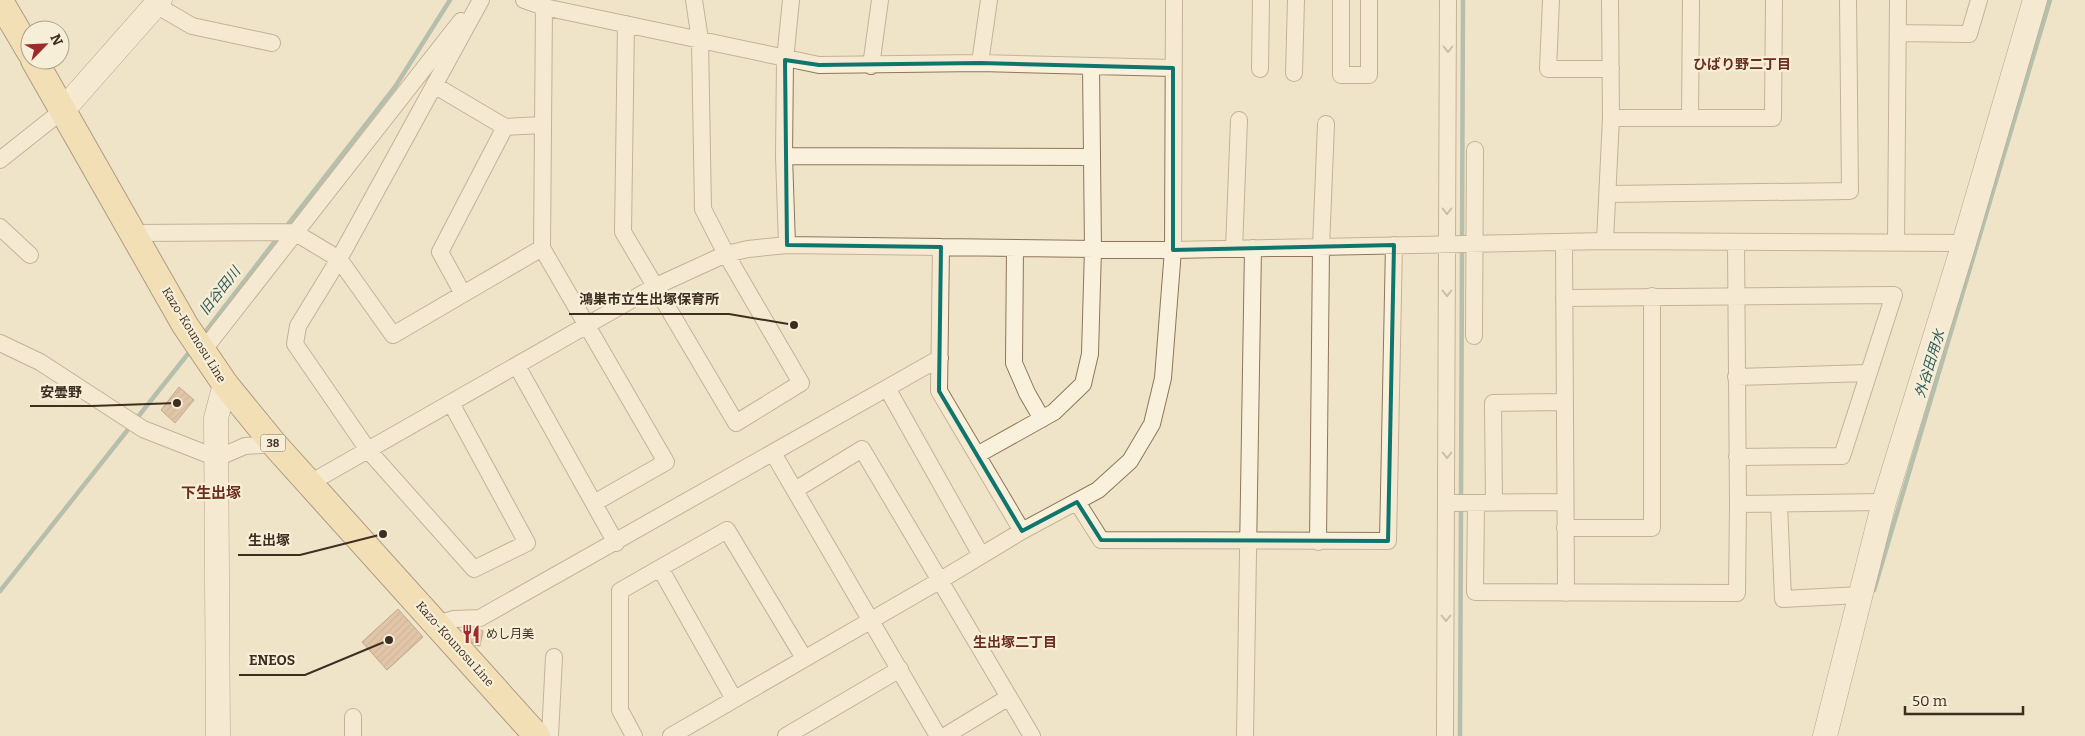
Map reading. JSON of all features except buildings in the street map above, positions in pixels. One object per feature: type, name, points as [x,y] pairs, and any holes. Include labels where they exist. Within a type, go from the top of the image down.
[{"type":"main road","points":[[0,1],[20,35]]},
{"type":"main road","name":"Kazo-Kounosu Line","points":[[40,70],[202,352],[225,384],[274,444],[537,736]]},
{"type":"street","points":[[451,403],[527,543],[474,569],[368,450],[295,344],[298,326],[339,259],[479,0]]},
{"type":"street","points":[[202,352],[294,232],[479,0]]},
{"type":"street","points":[[524,0],[544,7],[785,60],[819,65],[871,66],[980,63],[1173,68]]},
{"type":"street","points":[[626,24],[623,232],[736,423],[801,383],[726,254],[703,209],[700,40],[694,0]]},
{"type":"street","points":[[787,245],[784,156],[785,60],[791,0]]},
{"type":"street","points":[[871,66],[880,0]]},
{"type":"street","points":[[980,63],[989,0]]},
{"type":"street","points":[[671,736],[1022,531],[1098,490],[1130,462],[1152,424],[1163,378],[1173,250],[1174,0]]},
{"type":"street","points":[[1260,69],[1261,0]]},
{"type":"street","points":[[1294,73],[1296,0]]},
{"type":"street","points":[[1342,0],[1341,74],[1369,75],[1369,0]]},
{"type":"street","points":[[1445,736],[1448,0]]},
{"type":"street","points":[[1551,0],[1548,69],[1611,69]]},
{"type":"street","points":[[1605,241],[1612,118],[1610,0]]},
{"type":"street","points":[[1690,118],[1691,0]]},
{"type":"street","points":[[1612,118],[1774,118],[1774,0]]},
{"type":"street","points":[[1608,194],[1850,191],[1848,0]]},
{"type":"street","points":[[1896,243],[1898,0]]},
{"type":"street","points":[[1898,33],[1969,34],[1980,0]]},
{"type":"street","points":[[1825,736],[1884,502],[1964,243],[2035,0]]},
{"type":"street","points":[[0,160],[63,110],[158,3],[192,26],[272,43]]},
{"type":"street","points":[[544,7],[542,248],[666,462],[594,503]]},
{"type":"street","points":[[977,454],[1054,412],[1083,384],[1090,354],[1093,249],[1091,66]]},
{"type":"street","points":[[434,85],[504,127],[543,125]]},
{"type":"street","points":[[1234,249],[1239,120]]},
{"type":"street","points":[[1318,542],[1321,247],[1326,124]]},
{"type":"street","points":[[462,294],[440,252],[504,127]]},
{"type":"street","points":[[1474,336],[1475,150]]},
{"type":"street","points":[[784,156],[1092,157]]},
{"type":"street","points":[[0,227],[30,256]]},
{"type":"street","points":[[134,232],[294,232],[339,259],[393,335],[542,248]]},
{"type":"street","points":[[310,483],[654,287],[726,254],[748,249],[787,245],[1173,250],[1605,241],[1964,243]]},
{"type":"street","points":[[1564,243],[1566,593]]},
{"type":"street","points":[[1476,503],[1476,592],[1737,593],[1736,243]]},
{"type":"street","points":[[1077,502],[1101,540],[1388,541],[1394,245]]},
{"type":"street","points":[[940,247],[939,391],[1022,531]]},
{"type":"street","points":[[1014,248],[1014,363],[1027,393],[1042,419]]},
{"type":"street","points":[[1245,736],[1253,248]]},
{"type":"street","points":[[1564,298],[1894,295],[1842,456],[1737,457]]},
{"type":"street","points":[[1565,528],[1652,528],[1652,296]]},
{"type":"street","points":[[0,343],[40,362],[143,429],[217,458],[245,446],[274,444]]},
{"type":"street","points":[[436,624],[454,619],[480,618],[616,543],[940,358]]},
{"type":"street","points":[[516,366],[616,543]]},
{"type":"street","points":[[1736,377],[1868,373]]},
{"type":"street","points":[[218,736],[216,418],[225,384]]},
{"type":"street","points":[[887,388],[981,555]]},
{"type":"street","points":[[1494,503],[1493,403],[1565,402]]},
{"type":"street","points":[[795,490],[862,449],[1032,736]]},
{"type":"street","points":[[773,453],[872,619],[938,736]]},
{"type":"street","points":[[1446,503],[1565,502]]},
{"type":"street","points":[[1738,504],[1884,502]]},
{"type":"street","points":[[1779,504],[1783,599],[1860,595]]},
{"type":"street","points":[[634,736],[620,710],[620,591],[727,530],[804,658]]},
{"type":"street","points":[[660,568],[734,699]]},
{"type":"street","points":[[550,736],[554,658]]},
{"type":"street","points":[[786,736],[900,669]]},
{"type":"street","points":[[945,736],[1009,697]]},
{"type":"street","points":[[353,717],[353,736]]},
{"type":"highlighted area","points":[[785,60],[819,65],[980,63],[1173,68],[1173,250],[1394,245],[1388,541],[1101,540],[1077,502],[1022,531],[939,391],[941,247],[787,245]]},
{"type":"waterway","name":"旧谷田川","points":[[286,227],[395,87],[450,0]]},
{"type":"waterway","points":[[1461,499],[1463,0]]},
{"type":"waterway","name":"外谷田用水","points":[[1874,590],[2050,0]]},
{"type":"waterway","name":"旧谷田川","points":[[202,336],[279,236]]},
{"type":"waterway","name":"旧谷田川","points":[[0,591],[191,350]]},
{"type":"waterway","points":[[1460,736],[1461,506]]},
{"type":"place","name":"鴻巣市立生出塚保育所","points":[[794,325]]},
{"type":"place","name":"安曇野","points":[[177,403]]},
{"type":"place","name":"生出塚","points":[[383,534]]},
{"type":"place","name":"めし月美","points":[[471,634]]},
{"type":"place","name":"ENEOS","points":[[389,640]]},
{"type":"district","name":"ひばり野二丁目","points":[[1742,64]]},
{"type":"district","name":"下生出塚","points":[[211,493]]},
{"type":"district","name":"生出塚二丁目","points":[[1015,642]]}]
